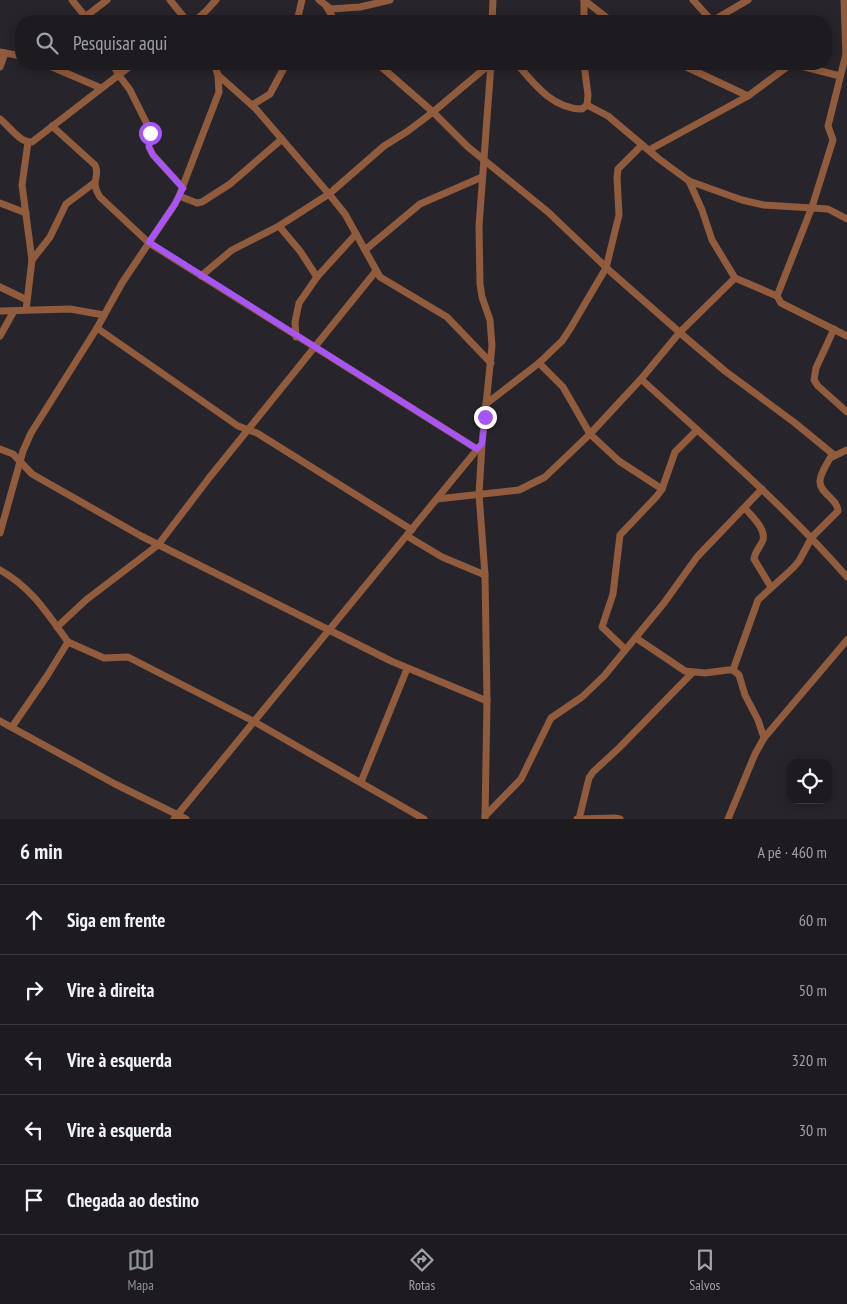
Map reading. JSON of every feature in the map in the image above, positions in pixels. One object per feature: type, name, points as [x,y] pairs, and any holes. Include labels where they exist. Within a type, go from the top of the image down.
[{"type":"street","points":[[72,0],[84,15]]},
{"type":"street","points":[[91,15],[107,0]]},
{"type":"street","points":[[170,0],[182,15]]},
{"type":"street","points":[[204,15],[216,0]]},
{"type":"street","points":[[298,15],[302,0]]},
{"type":"street","points":[[319,0],[331,9],[345,9],[390,0]]},
{"type":"street","points":[[492,15],[493,0]]},
{"type":"street","points":[[584,0],[584,15]]},
{"type":"street","points":[[584,0],[603,15]]},
{"type":"street","points":[[693,0],[707,15]]},
{"type":"street","points":[[722,15],[748,0]]},
{"type":"street","points":[[844,0],[847,64]]},
{"type":"street","points":[[326,6],[330,15]]},
{"type":"street","points":[[0,67],[2,52],[15,55]]},
{"type":"street","points":[[777,296],[812,207],[833,140],[828,126],[846,54]]},
{"type":"street","points":[[59,70],[101,88]]},
{"type":"street","points":[[116,70],[130,90],[150,128],[149,147],[153,155],[183,188]]},
{"type":"street","points":[[28,142],[32,142],[124,70]]},
{"type":"street","points":[[0,533],[20,462],[31,433],[97,328],[122,283],[183,188],[219,92],[216,70]]},
{"type":"street","points":[[252,105],[270,94],[283,70]]},
{"type":"street","points":[[385,70],[433,112],[484,161],[548,212],[606,268],[725,371],[795,423],[834,455]]},
{"type":"street","points":[[201,276],[232,250],[278,226],[329,194],[384,146],[433,112],[484,70]]},
{"type":"street","points":[[485,817],[487,701],[485,575],[479,494],[480,446],[491,363],[490,320],[482,297],[480,284],[479,226],[491,70]]},
{"type":"street","points":[[522,70],[540,91],[566,107],[574,109],[582,109],[587,105],[588,95],[585,70]]},
{"type":"street","points":[[693,70],[748,96]]},
{"type":"street","points":[[649,150],[748,96],[784,70]]},
{"type":"street","points":[[816,70],[840,76]]},
{"type":"street","points":[[218,75],[252,105],[329,194],[345,214],[376,271],[384,280],[447,317],[491,363]]},
{"type":"street","points":[[587,105],[608,116],[689,181],[742,200],[764,205],[812,207],[832,210],[847,219]]},
{"type":"street","points":[[0,119],[28,142]]},
{"type":"street","points":[[52,126],[95,165],[97,169],[94,183],[95,190],[100,198],[149,242],[314,348],[480,446]]},
{"type":"street","points":[[179,196],[197,203],[202,202],[230,184],[282,138]]},
{"type":"street","points":[[26,310],[32,260],[22,185],[28,142]]},
{"type":"street","points":[[486,404],[539,363],[562,341],[570,329],[606,268],[619,215],[618,169],[642,145]]},
{"type":"street","points":[[365,250],[420,204],[482,177]]},
{"type":"street","points":[[689,181],[702,210],[712,240],[735,278],[777,296],[781,303],[847,336]]},
{"type":"street","points":[[32,260],[50,236],[66,204],[94,183]]},
{"type":"street","points":[[0,203],[26,213]]},
{"type":"street","points":[[278,226],[300,251],[317,277]]},
{"type":"street","points":[[296,336],[297,307],[317,277],[356,234]]},
{"type":"street","points":[[56,627],[86,600],[158,545],[376,271]]},
{"type":"street","points":[[437,499],[519,490],[545,477],[562,463],[590,434],[641,379],[680,332],[735,278]]},
{"type":"street","points":[[0,287],[27,300]]},
{"type":"street","points":[[0,310],[70,309],[104,315]]},
{"type":"street","points":[[0,336],[14,311]]},
{"type":"street","points":[[97,328],[238,426],[257,432],[412,530]]},
{"type":"street","points":[[834,330],[816,368],[814,380],[818,386],[847,412]]},
{"type":"street","points":[[539,363],[563,387],[590,434],[619,460],[662,489]]},
{"type":"street","points":[[641,379],[762,489],[812,537],[847,576]]},
{"type":"street","points":[[625,649],[602,627],[613,594],[620,535],[662,489],[675,452],[697,430]]},
{"type":"street","points":[[176,817],[252,721],[480,446]]},
{"type":"street","points":[[0,449],[13,454],[32,474],[158,545],[407,669],[487,701]]},
{"type":"street","points":[[733,670],[755,604],[762,594],[799,562],[812,537],[838,512],[837,505],[821,487],[819,482],[830,458],[847,450]]},
{"type":"street","points":[[485,817],[521,779],[550,718],[582,697],[604,676],[664,603],[697,557],[762,489]]},
{"type":"street","points":[[745,508],[763,533],[763,540],[754,559],[770,587]]},
{"type":"street","points":[[407,536],[442,557],[485,575]]},
{"type":"street","points":[[0,570],[21,584],[36,598],[68,642],[104,658],[128,657],[252,721],[424,819]]},
{"type":"street","points":[[636,638],[681,670],[692,673],[733,670],[742,680],[745,695],[758,720],[764,738]]},
{"type":"street","points":[[728,819],[755,754],[764,738],[847,640]]},
{"type":"street","points":[[12,727],[68,642]]},
{"type":"street","points":[[361,782],[407,669]]},
{"type":"street","points":[[620,819],[578,819],[589,778],[692,673]]},
{"type":"street","points":[[0,721],[176,817],[186,819]]},
{"type":"route","points":[[150,133],[149,147],[153,155],[183,188],[175,204],[149,242],[314,348],[477,449],[482,444],[485,417]]}]
